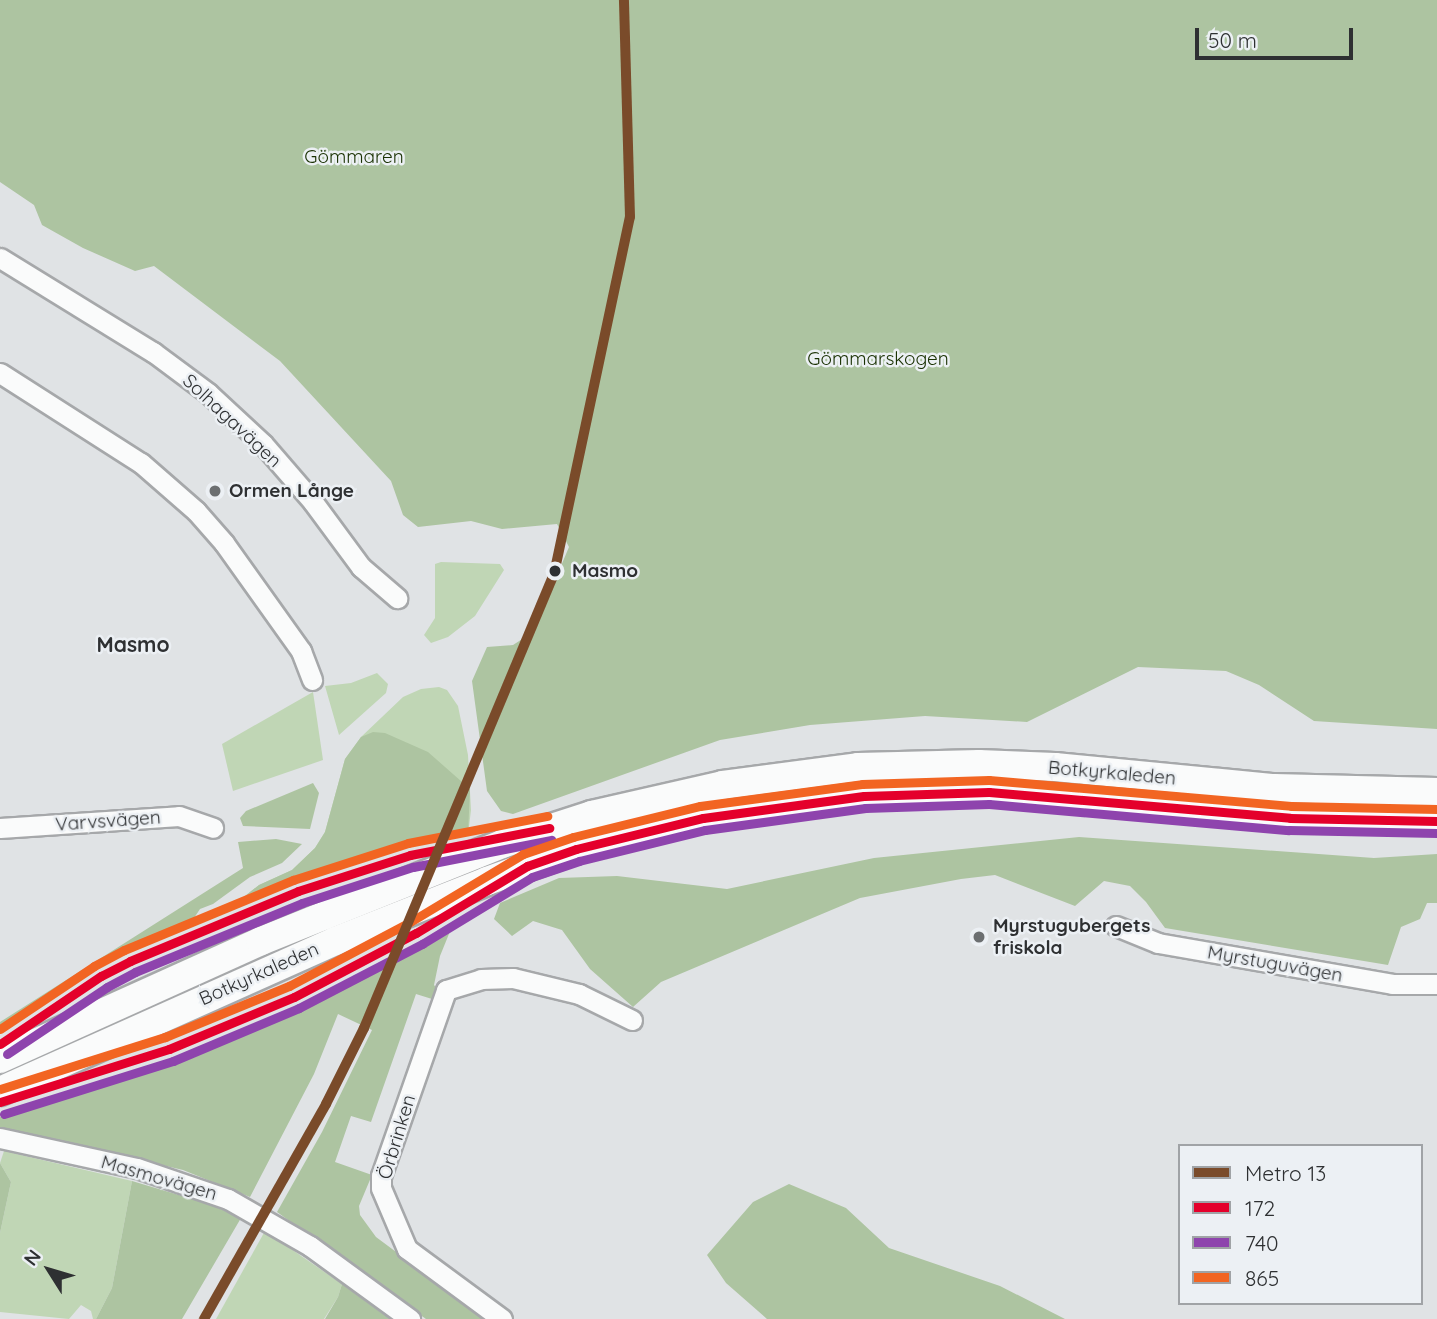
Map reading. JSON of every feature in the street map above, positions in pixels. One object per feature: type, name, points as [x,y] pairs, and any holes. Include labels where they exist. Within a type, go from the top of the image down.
[{"type":"main road","name":"Botkyrkaleden","points":[[0,1059],[261,941],[502,844],[605,811],[723,785],[858,767],[979,764],[1055,767],[1274,788],[1437,792]]},
{"type":"main road","name":"Botkyrkaleden","points":[[0,1091],[335,942],[487,881],[576,849],[725,814],[864,796],[989,792],[1302,819],[1437,821]]},
{"type":"street","name":"Solhagavägen","points":[[0,258],[144,345],[208,393],[263,444],[313,502],[360,567],[397,598]]},
{"type":"street","points":[[0,373],[142,463],[196,511],[223,543],[301,651],[308,663],[312,680]]},
{"type":"street","name":"Varvsvägen","points":[[0,828],[179,816],[213,828]]},
{"type":"street","name":"Myrstuguvägen","points":[[1116,926],[1158,943],[1392,984],[1437,984]]},
{"type":"street","name":"Örbrinken","points":[[502,1319],[407,1249],[381,1188],[381,1176],[446,990],[481,979],[513,978],[579,994],[632,1020]]},
{"type":"street","name":"Masmovägen","points":[[0,1138],[136,1168],[228,1199],[301,1240],[410,1319]]},
{"type":"green space","name":"Gömmarskogen","points":[[0,0],[1437,0],[1437,729],[1314,721],[1259,685],[1226,671],[1138,667],[1027,722],[925,716],[810,725],[720,740],[513,814],[501,811],[487,791],[472,681],[487,647],[513,645],[533,632],[569,547],[557,524],[502,529],[471,521],[418,527],[403,515],[391,481],[280,361],[154,266],[135,271],[83,248],[42,225],[34,205],[0,182]]},
{"type":"green space","points":[[435,564],[500,564],[504,570],[475,616],[448,637],[431,643],[424,635],[435,618]]},
{"type":"green space","points":[[377,673],[388,684],[386,693],[339,735],[325,686],[351,683]]},
{"type":"green space","points":[[439,687],[447,690],[458,706],[468,755],[471,810],[468,835],[398,848],[245,896],[259,885],[292,870],[315,848],[325,832],[345,759],[361,737],[403,697],[421,689]]},
{"type":"green space","points":[[313,692],[323,760],[233,791],[222,744]]},
{"type":"green space","points":[[373,732],[385,733],[428,752],[470,789],[468,835],[398,848],[245,896],[259,885],[292,870],[315,848],[325,832],[345,759],[361,737]]},
{"type":"green space","points":[[313,783],[319,793],[310,829],[243,826],[240,818],[246,811]]},
{"type":"green space","points":[[1079,837],[1374,858],[1437,854],[1437,903],[1427,903],[1420,919],[1401,927],[1388,965],[1165,928],[1130,886],[1104,881],[1075,906],[995,875],[961,879],[860,898],[661,982],[633,1007],[590,969],[562,930],[533,921],[512,936],[494,919],[500,903],[559,878],[617,876],[727,889],[874,858]]},
{"type":"green space","points":[[276,839],[302,844],[282,863],[250,877],[213,904],[200,909],[188,927],[137,948],[81,977],[0,1032],[0,1022],[243,868],[238,842]]},
{"type":"green space","points":[[453,924],[440,956],[434,985],[437,989],[432,999],[416,994],[371,1122],[351,1116],[335,1162],[372,1175],[359,1206],[360,1215],[376,1237],[486,1319],[426,1319],[277,1212],[322,1132],[372,1030],[338,1014],[314,1074],[250,1197],[183,1170],[0,1127],[0,1117],[150,1068],[320,997]]},
{"type":"green space","points":[[4,1151],[132,1181],[112,1288],[96,1319],[93,1319],[91,1311],[81,1305],[69,1319],[0,1312],[0,1233],[11,1182],[0,1163]]},
{"type":"green space","points":[[0,1163],[11,1182],[0,1233]]},
{"type":"green space","points":[[132,1181],[209,1204],[241,1218],[182,1319],[96,1319],[112,1288]]},
{"type":"green space","points":[[789,1184],[846,1208],[889,1248],[1000,1286],[1065,1319],[767,1319],[726,1283],[707,1255],[753,1202]]},
{"type":"green space","points":[[265,1231],[342,1284],[338,1297],[324,1319],[216,1319]]},
{"type":"green space","points":[[342,1284],[390,1319],[325,1319]]},
{"type":"metro line","name":"13","points":[[204,1319],[326,1104],[364,1028],[554,574],[630,217],[624,0]]},
{"type":"transit line","name":"865","points":[[0,1089],[165,1037],[289,986],[410,922],[523,854],[573,837],[700,806],[862,784],[989,780],[1291,806],[1437,809]]},
{"type":"transit line","name":"172","points":[[0,1102],[169,1049],[294,997],[416,933],[527,866],[576,849],[703,818],[864,796],[989,792],[1290,818],[1437,821]]},
{"type":"transit line","name":"740","points":[[4,1114],[173,1061],[299,1008],[422,944],[532,877],[579,861],[705,830],[865,808],[989,804],[1289,830],[1437,833]]},
{"type":"transit line","name":"865","points":[[0,1029],[94,966],[124,950],[293,880],[408,843],[547,816]]},
{"type":"transit line","name":"172","points":[[0,1044],[101,976],[130,961],[298,891],[410,855],[549,828]]},
{"type":"transit line","name":"740","points":[[7,1054],[107,987],[135,972],[302,903],[413,867],[551,840]]},
{"type":"place","name":"Ormen Långe","points":[[215,491]]},
{"type":"place","name":"Masmo","points":[[555,571]]},
{"type":"place","name":"Myrstugubergets friskola","points":[[979,937]]},
{"type":"district","name":"Masmo","points":[[133,644]]},
{"type":"park label","name":"Gömmaren","points":[[354,157]]}]
